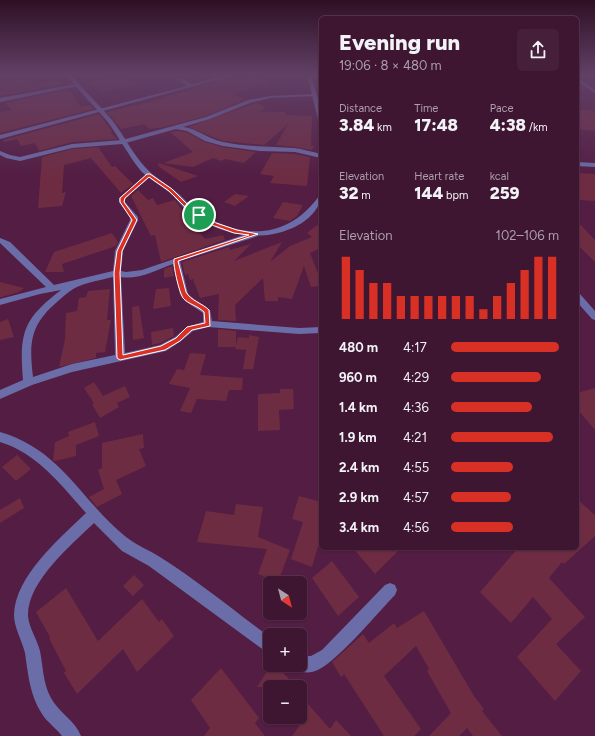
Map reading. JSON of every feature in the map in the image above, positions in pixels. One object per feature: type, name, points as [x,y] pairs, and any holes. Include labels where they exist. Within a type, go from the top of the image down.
[{"type":"street","points":[[0,153],[8,157],[20,159],[72,146],[122,142],[176,128],[216,116],[231,109]]},
{"type":"street","points":[[0,137],[100,110],[118,133],[122,142],[149,175],[170,190],[185,205],[214,224],[236,232],[255,234],[276,233],[291,228],[305,218],[314,209],[319,200]]},
{"type":"street","points":[[176,128],[188,129],[207,140],[223,144],[260,149],[295,150],[319,156]]},
{"type":"street","points":[[579,164],[595,166]]},
{"type":"street","points":[[120,358],[117,273],[119,251],[134,220],[122,202],[122,198],[149,175]]},
{"type":"street","points":[[0,302],[117,273],[126,275],[144,272],[255,234]]},
{"type":"street","points":[[0,240],[7,244],[52,288]]},
{"type":"street","points":[[176,260],[183,292],[186,298],[202,306],[207,312],[208,324]]},
{"type":"street","points":[[28,382],[26,344],[29,330],[42,310],[73,285]]},
{"type":"street","points":[[579,298],[595,317]]},
{"type":"street","points":[[0,395],[28,382],[72,368],[163,348],[178,339],[190,329],[208,324],[299,331],[319,330]]},
{"type":"street","points":[[0,437],[26,447],[43,459],[114,536],[139,554],[154,561],[263,641]]},
{"type":"street","points":[[73,736],[45,705],[40,692],[30,644],[20,616],[21,603],[35,578],[50,557],[94,514]]},
{"type":"street","points":[[307,664],[313,664],[327,655],[390,590]]},
{"type":"building","points":[[93,109],[0,133],[0,112],[12,110]]},
{"type":"building","points":[[118,109],[222,109],[206,116],[164,127],[149,129],[145,124],[121,129],[107,112]]},
{"type":"building","points":[[238,109],[263,109],[260,112],[285,112],[285,115],[312,116],[311,146],[314,146],[312,150],[276,145],[288,124],[264,145],[223,141],[189,127]]},
{"type":"building","points":[[592,110],[595,113],[595,131],[579,129],[579,111]]},
{"type":"building","points":[[99,114],[112,131],[110,132],[117,139],[72,142],[39,151],[35,143],[21,146],[17,139],[4,142],[3,140]]},
{"type":"building","points":[[170,132],[186,132],[205,142],[223,147],[256,152],[244,163],[225,159],[221,161],[213,158],[193,167],[163,163],[193,152]]},
{"type":"building","points":[[98,147],[112,167],[115,166],[133,184],[121,193],[91,158],[64,165],[62,193],[66,192],[62,206],[38,208],[42,157],[72,149]]},
{"type":"building","points":[[272,153],[295,154],[310,157],[307,186],[270,183],[274,176],[260,174]]},
{"type":"building","points":[[159,163],[198,176],[181,182],[158,166]]},
{"type":"building","points":[[579,173],[595,174],[595,201],[579,200]]},
{"type":"building","points":[[138,190],[148,200],[153,198],[157,205],[175,200],[183,211],[182,212],[205,239],[223,235],[225,240],[161,262],[155,235],[151,236],[131,196]]},
{"type":"building","points":[[235,194],[249,196],[235,206],[224,202]]},
{"type":"building","points":[[283,202],[303,205],[297,216],[290,221],[273,218]]},
{"type":"building","points":[[579,223],[595,240],[595,262],[579,246]]},
{"type":"building","points":[[319,224],[319,249],[310,253],[319,276],[319,286],[311,287],[304,266],[292,299],[278,297],[278,301],[265,301],[263,278],[235,305],[236,321],[218,320],[219,294],[200,298],[193,279],[190,280],[188,274],[185,275],[182,262],[229,247],[230,250],[251,244],[234,261],[282,242],[270,262],[290,246],[312,237],[307,233]]},
{"type":"building","points":[[112,233],[118,242],[116,246],[62,264],[64,272],[45,272],[54,252]]},
{"type":"building","points":[[172,266],[174,276],[164,278],[164,269]]},
{"type":"building","points":[[0,282],[24,288],[19,292],[0,297]]},
{"type":"building","points":[[169,288],[171,306],[153,309],[156,289]]},
{"type":"building","points":[[110,289],[107,320],[111,320],[105,352],[96,353],[96,358],[59,367],[65,339],[66,313],[77,311],[79,298],[86,297],[88,291]]},
{"type":"building","points":[[139,306],[144,338],[133,340],[132,307]]},
{"type":"building","points":[[8,319],[14,337],[0,340],[0,322]]},
{"type":"building","points":[[173,328],[174,336],[152,345],[151,332]]},
{"type":"building","points":[[218,329],[236,331],[236,345],[238,337],[249,338],[249,335],[259,337],[253,369],[243,369],[246,350],[235,349],[236,347],[218,347]]},
{"type":"building","points":[[190,353],[206,354],[200,375],[243,378],[242,390],[229,390],[226,401],[197,399],[191,413],[180,411],[190,388],[169,384],[177,369],[184,370]]},
{"type":"building","points":[[94,382],[103,396],[125,386],[130,397],[117,403],[119,407],[100,418],[92,404],[94,403],[84,388]]},
{"type":"building","points":[[595,388],[595,430],[579,411],[579,392]]},
{"type":"building","points":[[280,389],[293,389],[294,409],[279,410],[280,430],[258,431],[258,394],[280,393]]},
{"type":"building","points":[[95,422],[99,436],[76,445],[76,456],[55,461],[53,460],[55,442],[69,436],[68,432]]},
{"type":"building","points":[[143,434],[144,448],[139,449],[146,466],[116,480],[122,494],[97,507],[89,497],[104,489],[98,470],[102,468],[102,443]]},
{"type":"building","points":[[17,455],[31,469],[16,481],[2,467]]},
{"type":"building","points":[[299,496],[319,501],[319,543],[312,567],[291,559],[303,522],[292,519]]},
{"type":"building","points":[[20,498],[24,508],[0,523],[0,510]]},
{"type":"building","points":[[579,501],[595,515],[595,536],[564,564],[562,562],[549,578],[585,617],[556,644],[581,671],[555,701],[517,657],[552,619],[533,597],[511,623],[480,592],[516,550],[579,550]]},
{"type":"building","points":[[236,504],[263,507],[258,537],[290,550],[280,576],[263,576],[258,574],[267,549],[197,542],[206,511],[234,515]]},
{"type":"building","points":[[355,550],[399,550],[375,574]]},
{"type":"building","points":[[332,561],[359,597],[338,616],[312,578]]},
{"type":"building","points":[[134,575],[144,585],[133,596],[123,586]]},
{"type":"building","points":[[66,588],[98,641],[142,599],[159,622],[162,619],[174,636],[137,672],[123,649],[77,694],[64,673],[66,671],[36,612]]},
{"type":"building","points":[[424,611],[474,696],[484,709],[482,711],[502,736],[473,736],[467,728],[459,736],[429,736],[451,713],[427,671],[429,669],[416,646],[384,676],[421,729],[414,736],[384,736],[344,674],[341,677],[332,662],[363,634],[369,643],[394,623],[397,628]]},
{"type":"building","points":[[221,668],[259,718],[255,723],[265,736],[204,736],[210,728],[191,700]]},
{"type":"building","points":[[267,672],[282,672],[290,680],[263,680],[263,687],[257,687]]},
{"type":"building","points":[[307,703],[330,729],[336,720],[351,736],[292,736],[300,725],[307,724]]},
{"type":"route","points":[[149,175],[170,190],[185,205],[199,215],[214,224],[236,232],[255,234],[176,260],[183,292],[186,298],[202,306],[207,312],[208,324],[190,329],[178,339],[163,348],[120,358],[117,273],[119,251],[134,220],[134,217],[122,202],[122,198],[149,175]]}]
